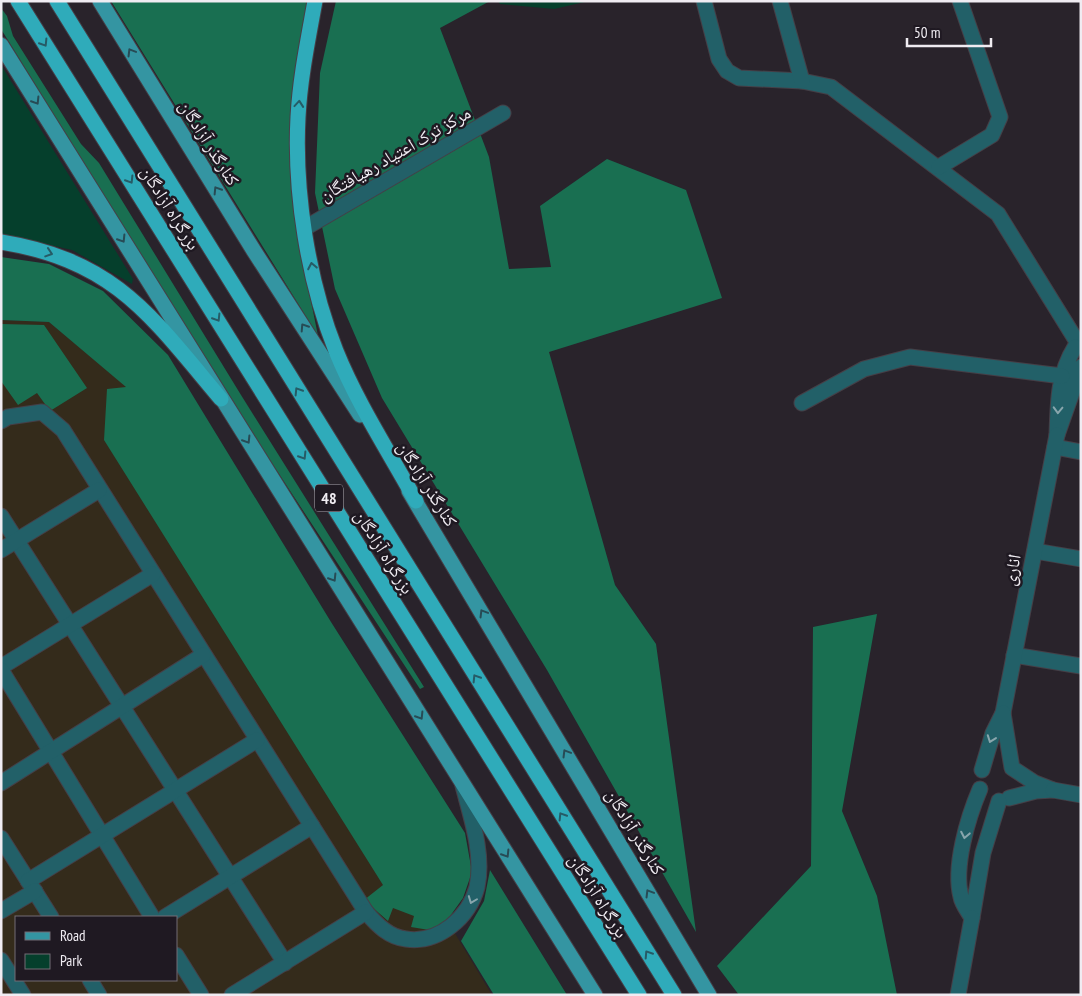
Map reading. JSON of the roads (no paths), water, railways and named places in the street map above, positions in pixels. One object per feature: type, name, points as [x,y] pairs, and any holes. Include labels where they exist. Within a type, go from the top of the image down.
[{"type":"highway","name":"بزرگراه آزادگان","points":[[18,1],[570,888],[639,995]]},
{"type":"highway","name":"بزرگراه آزادگان","points":[[57,1],[674,995]]},
{"type":"highway","points":[[315,1],[301,80],[298,152],[305,228],[319,299],[336,352],[416,501]]},
{"type":"highway","points":[[1,242],[49,252],[74,262],[112,282],[156,322],[221,399]]},
{"type":"main road","name":"کنارگذر آزادگان","points":[[100,1],[254,251],[416,501],[709,995]]},
{"type":"main road","points":[[1,45],[462,784],[596,995]]},
{"type":"street","points":[[704,1],[720,59],[726,71],[739,78],[802,81],[831,87],[939,167],[998,214],[1078,344]]},
{"type":"street","points":[[780,1],[802,81]]},
{"type":"street","points":[[939,167],[992,135],[1000,117],[960,1]]},
{"type":"street","name":"مرکز ترک اعتیاد رهیافتگان","points":[[305,228],[503,113]]},
{"type":"street","name":"اناری","points":[[982,770],[992,733],[1003,713],[1056,441],[1062,376],[1067,360],[1078,344]]},
{"type":"street","points":[[802,403],[864,369],[910,357],[1062,376]]},
{"type":"street","name":"اناری","points":[[1056,441],[1081,367]]},
{"type":"street","points":[[1,421],[8,417],[42,412],[63,430],[366,912],[377,925],[389,933],[407,939],[440,933],[465,914],[477,886],[478,859],[476,835],[462,784]]},
{"type":"street","points":[[1056,441],[1081,452]]},
{"type":"street","points":[[1,550],[99,490]]},
{"type":"street","points":[[1,516],[285,963]]},
{"type":"street","points":[[1035,551],[1081,559]]},
{"type":"street","points":[[151,916],[1,669],[154,574]]},
{"type":"street","points":[[1,783],[204,655]]},
{"type":"street","points":[[1014,655],[1081,666]]},
{"type":"street","name":"اناری","points":[[1003,713],[1012,768]]},
{"type":"street","points":[[1,911],[31,886],[101,836],[257,740]]},
{"type":"street","points":[[972,918],[961,897],[960,868],[964,836],[980,789],[979,776],[982,770],[996,762],[1002,762],[1035,783],[1053,790],[1081,795]]},
{"type":"street","points":[[958,995],[983,854],[1004,799],[1014,793],[1018,780],[1012,768]]},
{"type":"street","points":[[980,789],[988,798],[1004,799],[1053,790]]},
{"type":"street","points":[[167,916],[312,826]]},
{"type":"street","points":[[1,838],[50,916]]},
{"type":"street","points":[[232,995],[366,912]]},
{"type":"street","points":[[178,958],[201,995]]},
{"type":"street","points":[[1,960],[23,995]]},
{"type":"street","points":[[91,981],[99,995]]}]
